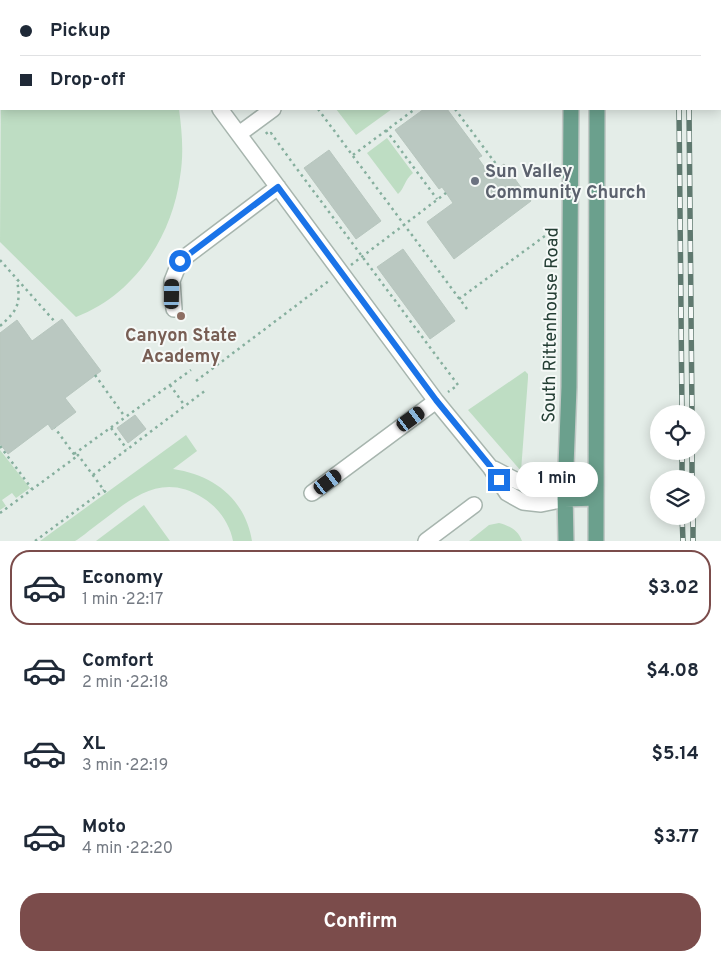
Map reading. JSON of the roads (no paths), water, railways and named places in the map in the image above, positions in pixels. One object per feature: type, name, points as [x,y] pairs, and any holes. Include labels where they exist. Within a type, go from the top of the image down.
[{"type":"main road","name":"South Rittenhouse Road","points":[[566,541],[571,110]]},
{"type":"main road","points":[[596,541],[597,110]]},
{"type":"main road","points":[[565,498],[596,498]]},
{"type":"lane","points":[[221,110],[436,400],[490,466],[507,493],[523,502],[541,504],[565,498]]},
{"type":"lane","points":[[239,134],[271,110]]},
{"type":"lane","points":[[174,309],[172,282],[180,261],[278,187]]},
{"type":"lane","points":[[312,493],[436,400]]},
{"type":"lane","points":[[426,541],[474,504]]},
{"type":"railway","points":[[679,110],[682,405]]},
{"type":"railway","points":[[689,110],[692,405]]},
{"type":"railway","points":[[682,460],[682,470]]},
{"type":"railway","points":[[692,460],[692,470]]},
{"type":"railway","points":[[682,525],[683,541]]},
{"type":"railway","points":[[693,525],[693,541]]},
{"type":"place","name":"Sun Valley Community Church","points":[[475,181]]},
{"type":"place","name":"Canyon State Academy","points":[[181,316]]}]
